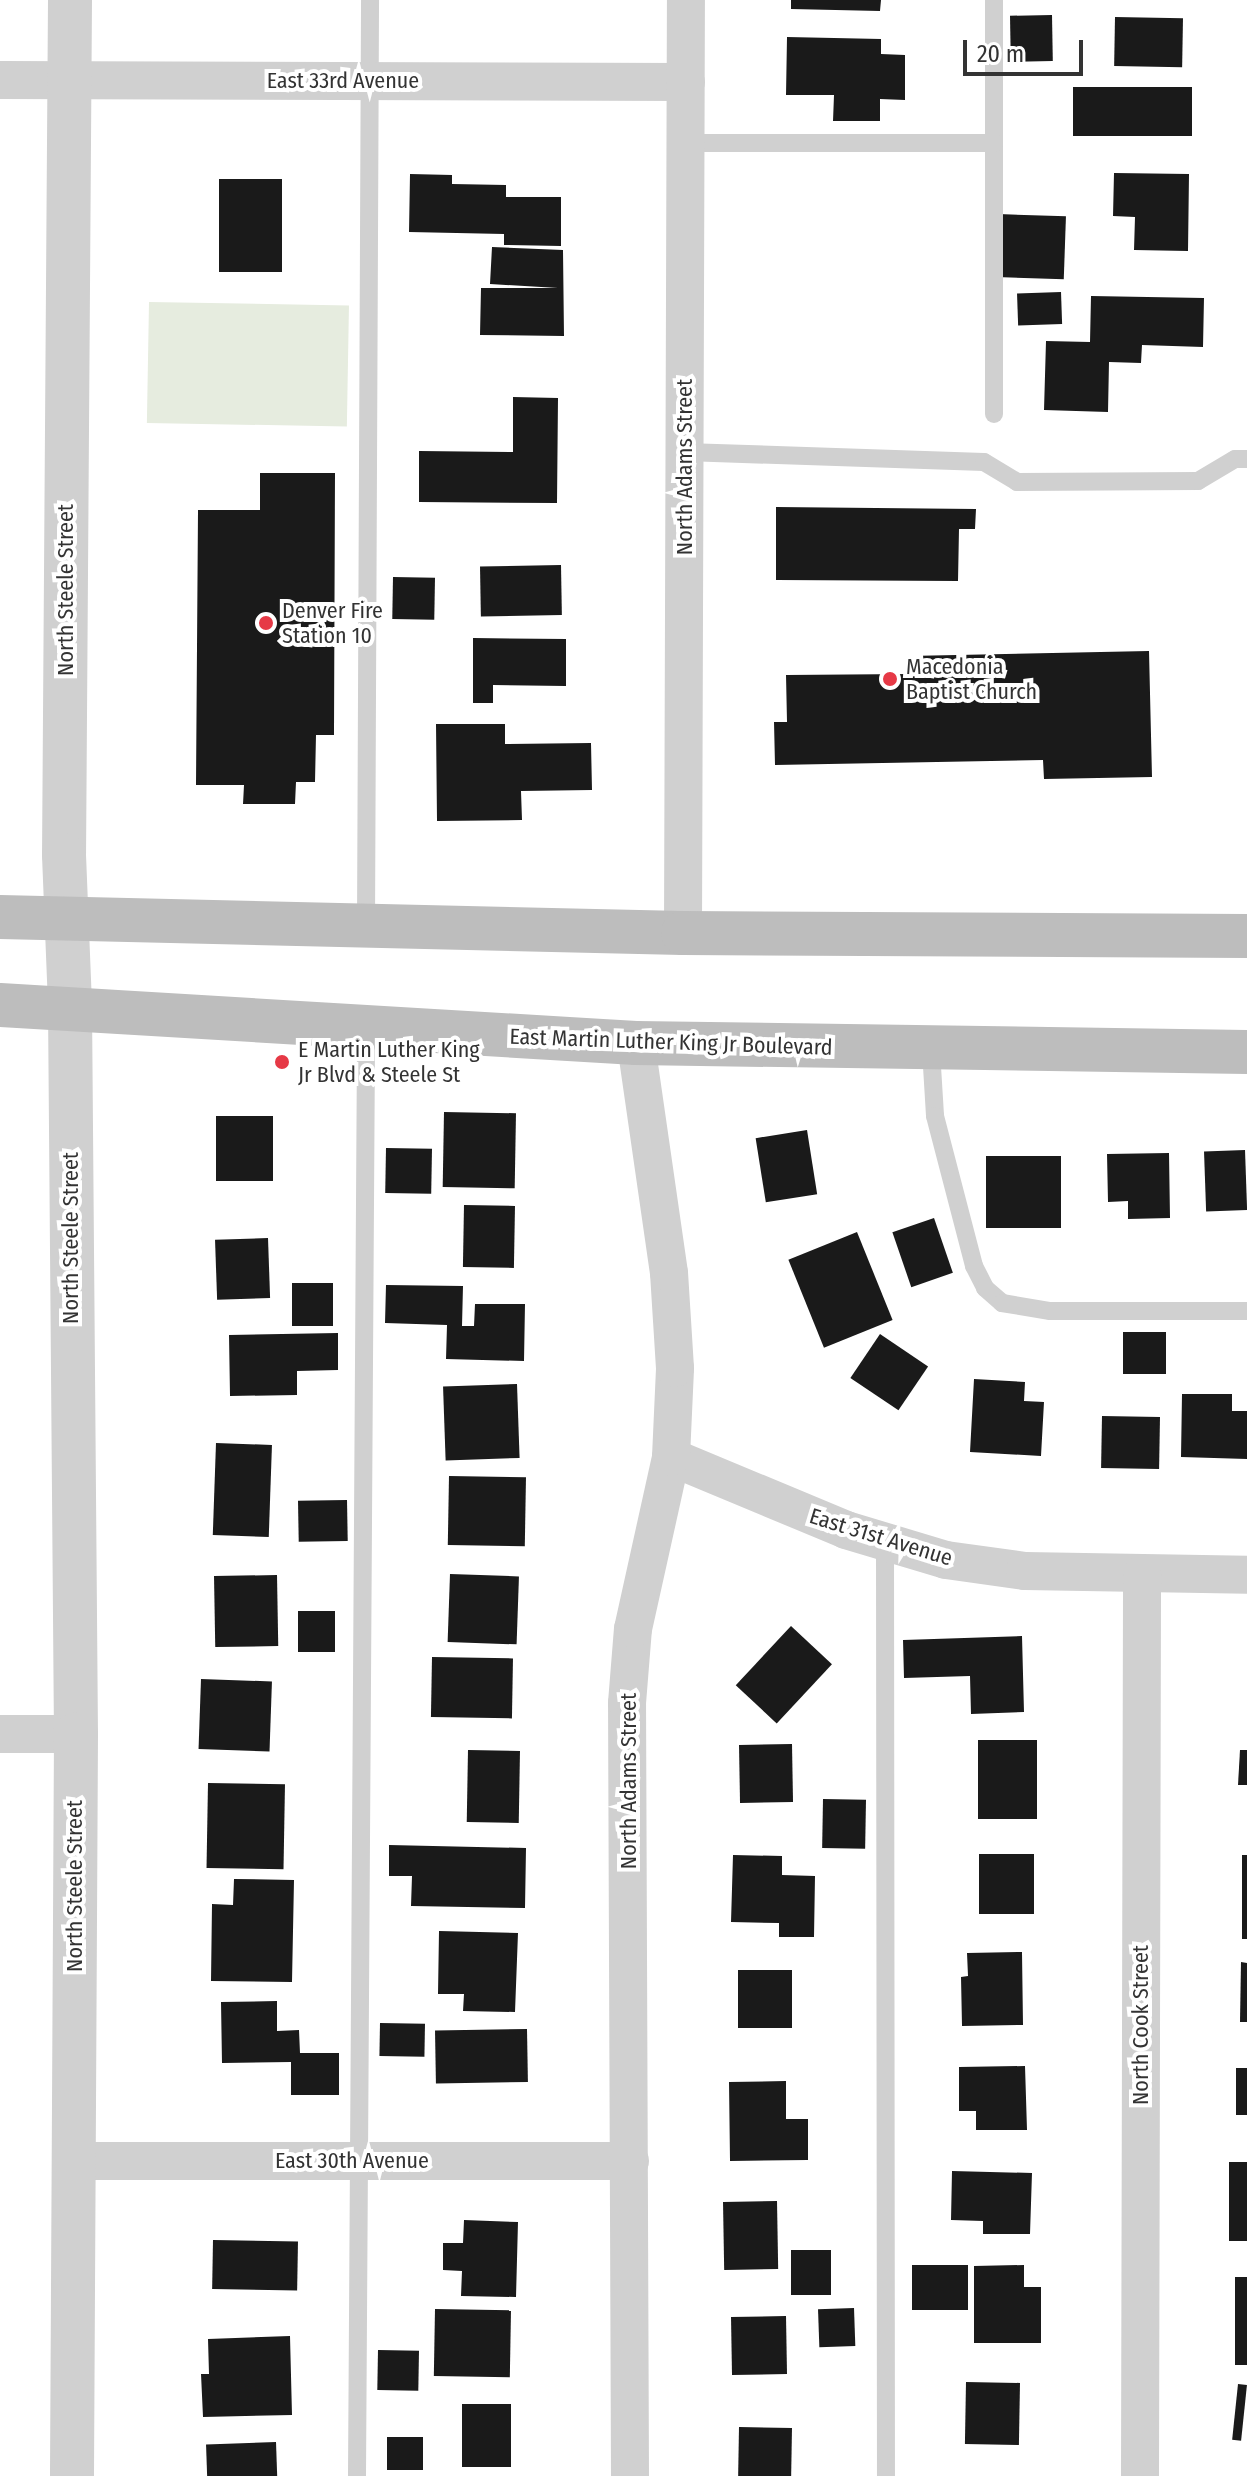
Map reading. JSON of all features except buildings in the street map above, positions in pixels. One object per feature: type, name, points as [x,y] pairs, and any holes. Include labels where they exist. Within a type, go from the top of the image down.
[{"type":"main road","points":[[0,917],[683,933],[1247,936]]},
{"type":"main road","name":"East Martin Luther King Jr Boulevard","points":[[0,1005],[70,1006],[636,1043],[931,1050],[1247,1052]]},
{"type":"street","name":"North Steele Street","points":[[70,0],[65,918],[70,1006],[76,1734],[72,2476]]},
{"type":"street","name":"North Adams Street","points":[[683,933],[686,0]]},
{"type":"street","name":"East 33rd Avenue","points":[[0,80],[686,82]]},
{"type":"street","name":"North Adams Street","points":[[630,2476],[627,1703],[633,1629],[671,1457],[675,1368],[670,1289],[636,1043]]},
{"type":"street","name":"East 31st Avenue","points":[[671,1457],[885,1542],[946,1560],[1025,1571],[1247,1575]]},
{"type":"street","name":"North Cook Street","points":[[1140,2476],[1142,1574]]},
{"type":"street","points":[[0,1734],[76,1734]]},
{"type":"street","name":"East 30th Avenue","points":[[74,2161],[630,2161]]},
{"type":"lane","points":[[366,925],[370,0]]},
{"type":"lane","points":[[994,0],[994,414]]},
{"type":"lane","points":[[686,143],[994,143]]},
{"type":"lane","points":[[685,452],[984,462],[1017,482],[1198,481],[1235,459],[1247,459]]},
{"type":"lane","points":[[357,2476],[366,1027]]},
{"type":"lane","points":[[931,1050],[935,1116],[974,1266],[985,1288],[1002,1303],[1050,1311],[1247,1311]]},
{"type":"lane","points":[[885,1542],[886,2476]]},
{"type":"shaded area","points":[[149,302],[349,305],[347,426],[147,423]]},
{"type":"place","name":"Denver Fire Station 10","points":[[266,623]]},
{"type":"place","name":"Macedonia Baptist Church","points":[[890,679]]},
{"type":"place","name":"E Martin Luther King Jr Blvd & Steele St","points":[[282,1062]]}]
